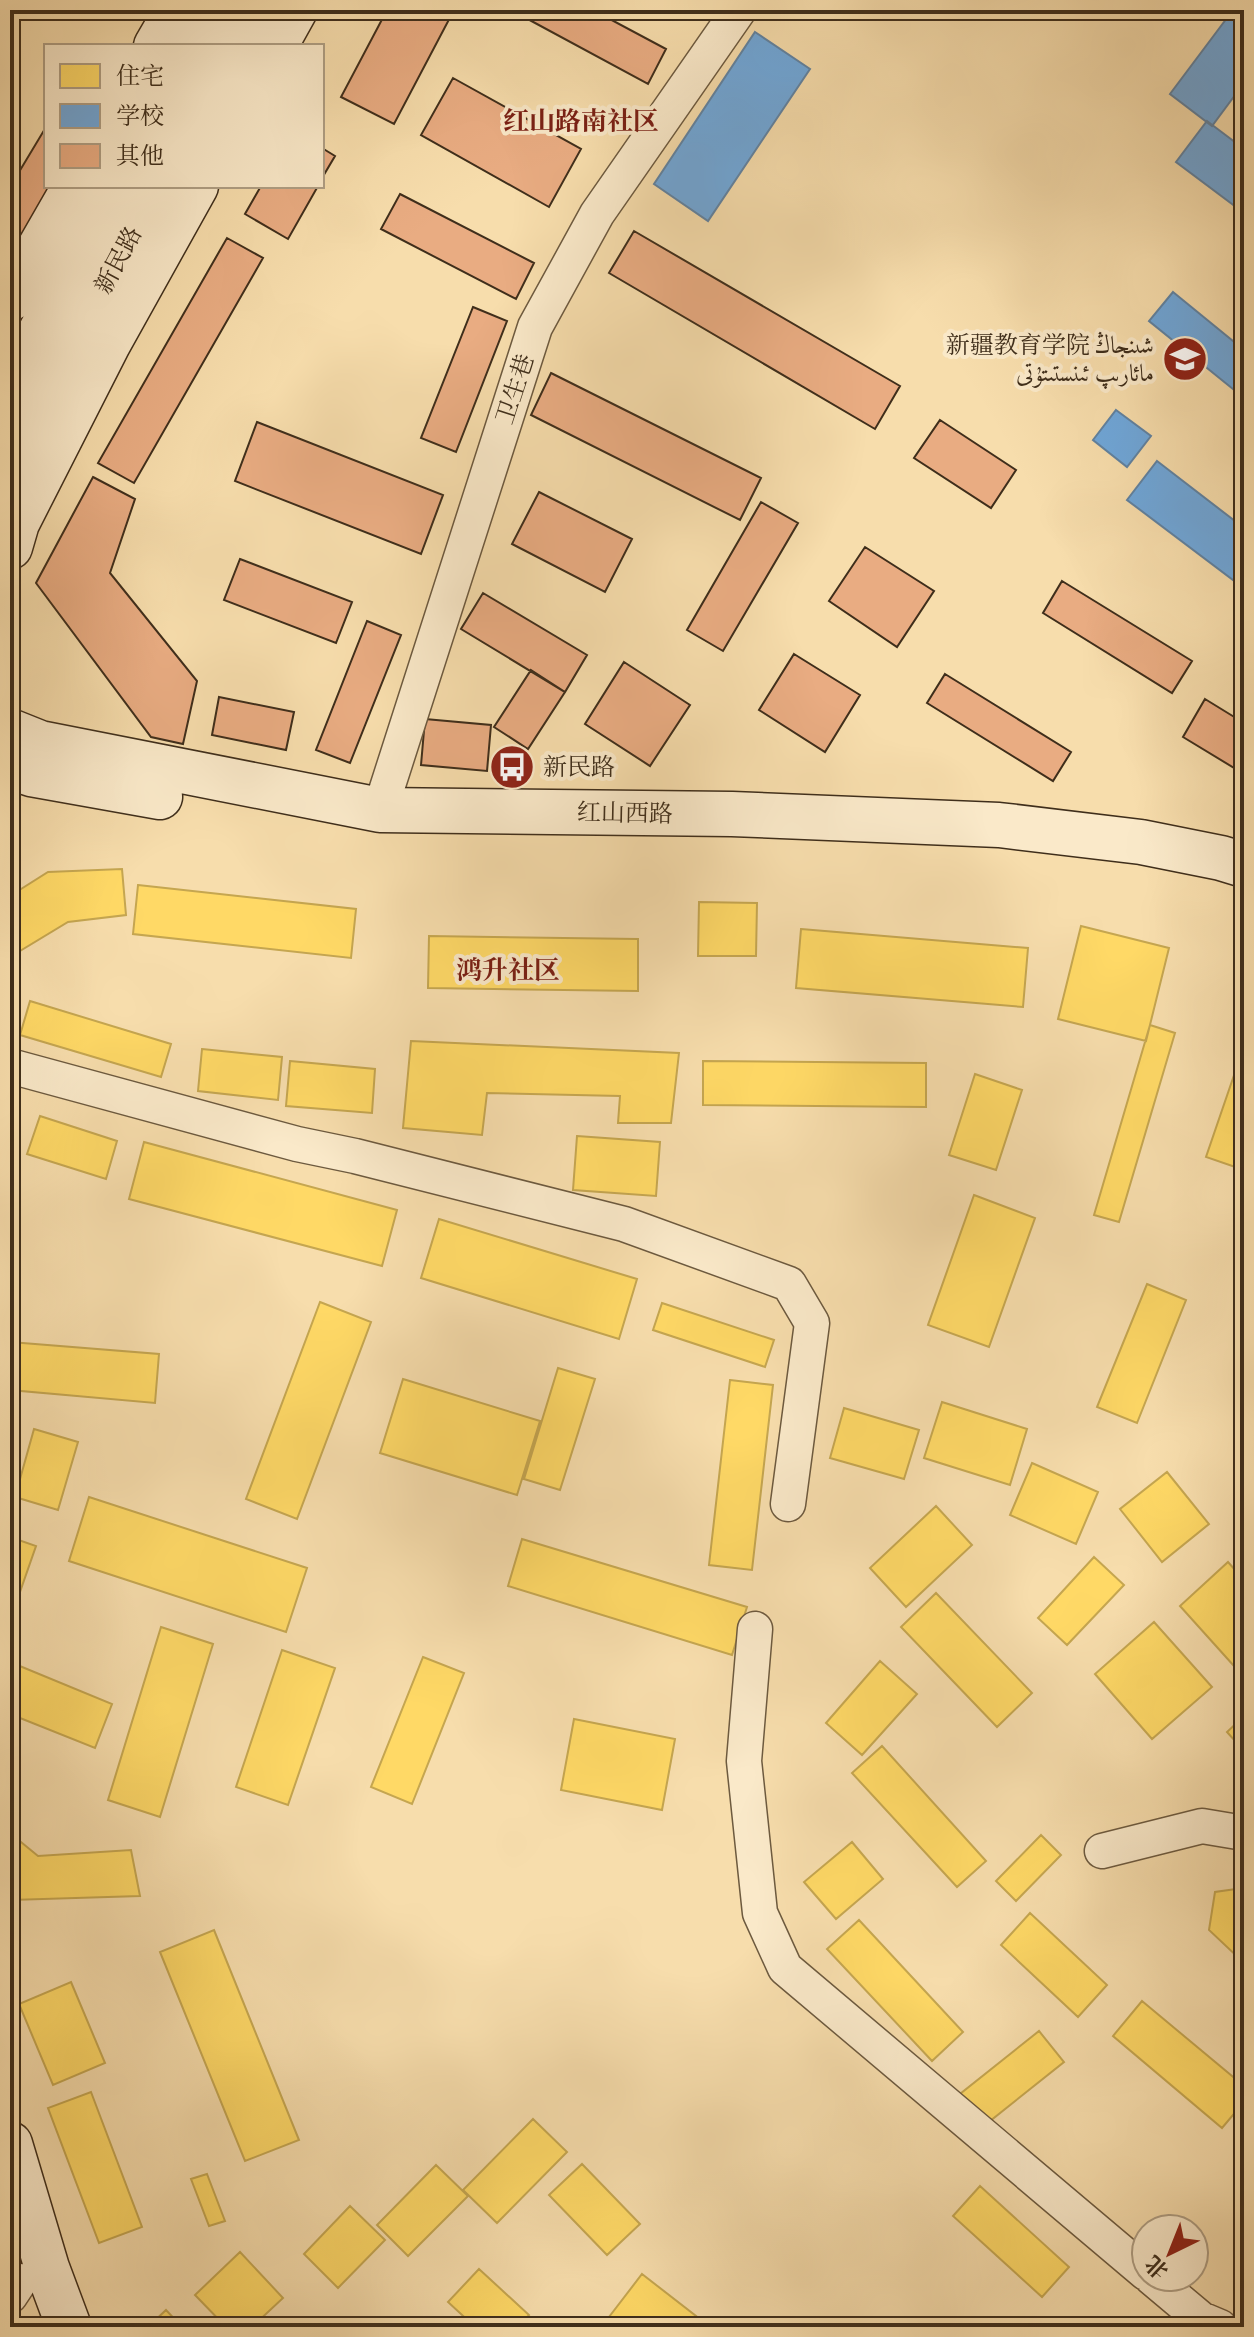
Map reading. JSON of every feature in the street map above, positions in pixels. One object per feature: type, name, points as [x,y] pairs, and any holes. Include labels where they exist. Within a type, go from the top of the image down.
[{"type":"main road","points":[[157,44],[177,10]]},
{"type":"main road","points":[[196,44],[216,10]]},
{"type":"main road","points":[[238,44],[259,10]]},
{"type":"main road","points":[[276,44],[295,10]]},
{"type":"main road","points":[[10,299],[74,188]]},
{"type":"main road","name":"新民路","points":[[10,388],[118,188]]},
{"type":"main road","name":"新民路","points":[[10,460],[157,188]]},
{"type":"main road","points":[[10,547],[17,523],[108,344],[195,188]]},
{"type":"main road","name":"红山西路","points":[[10,731],[40,743],[380,810],[732,814],[999,825],[1141,842],[1244,865]]},
{"type":"main road","name":"红山西路","points":[[10,767],[31,774],[374,834],[1002,853],[1207,876],[1244,885]]},
{"type":"main road","points":[[10,2144],[47,2268],[69,2327]]},
{"type":"main road","points":[[13,2274],[39,2327]]},
{"type":"street","name":"卫生巷","points":[[380,810],[535,327],[597,214],[739,10]]},
{"type":"street","points":[[10,1066],[297,1144],[624,1224],[789,1284],[812,1323],[788,1504]]},
{"type":"street","points":[[755,1629],[744,1761],[760,1913],[785,1968],[1130,2259]]},
{"type":"street","points":[[1102,1851],[1202,1826],[1244,1833]]},
{"type":"street","points":[[1170,2293],[1201,2319],[1220,2327]]},
{"type":"building: 住宅","points":[[122,869],[126,915],[68,922],[10,957],[10,896],[48,872]]},
{"type":"building: 住宅","points":[[138,885],[356,909],[351,958],[133,934]]},
{"type":"building: 住宅","points":[[699,902],[757,903],[756,956],[698,956]]},
{"type":"building: 住宅","points":[[1081,926],[1169,948],[1146,1041],[1058,1019]]},
{"type":"building: 住宅","points":[[801,929],[1028,948],[1023,1007],[796,988]]},
{"type":"building: 住宅","points":[[429,936],[638,939],[638,991],[428,988]]},
{"type":"building: 住宅","points":[[30,1001],[171,1044],[161,1077],[20,1035]]},
{"type":"building: 住宅","points":[[1150,1025],[1175,1033],[1119,1222],[1094,1215]]},
{"type":"building: 住宅","points":[[411,1041],[679,1053],[671,1123],[618,1123],[620,1096],[487,1093],[482,1135],[403,1128]]},
{"type":"building: 住宅","points":[[1244,1046],[1244,1170],[1206,1157]]},
{"type":"building: 住宅","points":[[202,1049],[282,1057],[278,1100],[198,1091]]},
{"type":"building: 住宅","points":[[290,1061],[375,1069],[372,1113],[286,1106]]},
{"type":"building: 住宅","points":[[703,1061],[926,1063],[926,1107],[703,1105]]},
{"type":"building: 住宅","points":[[975,1074],[1022,1090],[996,1170],[949,1155]]},
{"type":"building: 住宅","points":[[40,1116],[117,1141],[106,1179],[27,1154]]},
{"type":"building: 住宅","points":[[577,1136],[660,1142],[656,1196],[573,1190]]},
{"type":"building: 住宅","points":[[144,1142],[397,1210],[382,1266],[129,1199]]},
{"type":"building: 住宅","points":[[974,1195],[1035,1218],[989,1347],[928,1325]]},
{"type":"building: 住宅","points":[[439,1219],[637,1279],[619,1339],[421,1278]]},
{"type":"building: 住宅","points":[[1147,1284],[1186,1300],[1137,1423],[1097,1407]]},
{"type":"building: 住宅","points":[[320,1302],[371,1322],[297,1519],[246,1499]]},
{"type":"building: 住宅","points":[[662,1303],[774,1340],[765,1367],[653,1330]]},
{"type":"building: 住宅","points":[[10,1342],[159,1354],[155,1403],[10,1390]]},
{"type":"building: 住宅","points":[[558,1368],[595,1379],[560,1490],[524,1479]]},
{"type":"building: 住宅","points":[[403,1379],[540,1421],[517,1495],[380,1453]]},
{"type":"building: 住宅","points":[[730,1380],[773,1385],[752,1570],[709,1565]]},
{"type":"building: 住宅","points":[[942,1402],[1027,1429],[1010,1485],[924,1458]]},
{"type":"building: 住宅","points":[[844,1408],[919,1430],[904,1479],[830,1458]]},
{"type":"building: 住宅","points":[[34,1429],[78,1442],[58,1510],[15,1497]]},
{"type":"building: 住宅","points":[[1032,1463],[1098,1492],[1076,1544],[1010,1515]]},
{"type":"building: 住宅","points":[[1167,1472],[1209,1524],[1162,1562],[1120,1509]]},
{"type":"building: 住宅","points":[[89,1497],[307,1568],[286,1632],[69,1561]]},
{"type":"building: 住宅","points":[[936,1506],[972,1545],[906,1607],[870,1568]]},
{"type":"building: 住宅","points":[[10,1537],[36,1546],[14,1609],[10,1608]]},
{"type":"building: 住宅","points":[[522,1539],[747,1607],[732,1655],[508,1586]]},
{"type":"building: 住宅","points":[[1094,1557],[1124,1585],[1067,1645],[1038,1618]]},
{"type":"building: 住宅","points":[[1228,1562],[1244,1580],[1244,1657],[1234,1666],[1180,1606]]},
{"type":"building: 住宅","points":[[936,1593],[1032,1693],[997,1727],[901,1627]]},
{"type":"building: 住宅","points":[[1154,1622],[1212,1687],[1152,1739],[1095,1674]]},
{"type":"building: 住宅","points":[[161,1627],[213,1644],[160,1817],[108,1800]]},
{"type":"building: 住宅","points":[[282,1650],[335,1668],[288,1805],[236,1787]]},
{"type":"building: 住宅","points":[[423,1657],[464,1673],[412,1804],[371,1787]]},
{"type":"building: 住宅","points":[[880,1661],[917,1694],[862,1755],[826,1723]]},
{"type":"building: 住宅","points":[[10,1662],[112,1704],[95,1748],[10,1714]]},
{"type":"building: 住宅","points":[[1244,1716],[1244,1751],[1227,1732]]},
{"type":"building: 住宅","points":[[574,1719],[675,1739],[662,1810],[561,1790]]},
{"type":"building: 住宅","points":[[882,1746],[986,1861],[957,1887],[852,1773]]},
{"type":"building: 住宅","points":[[10,1833],[38,1856],[131,1850],[140,1896],[11,1900]]},
{"type":"building: 住宅","points":[[1041,1835],[1061,1855],[1016,1901],[996,1881]]},
{"type":"building: 住宅","points":[[852,1842],[883,1879],[836,1919],[804,1882]]},
{"type":"building: 住宅","points":[[1244,1889],[1244,1963],[1209,1930],[1215,1892]]},
{"type":"building: 住宅","points":[[1030,1913],[1107,1985],[1078,2017],[1001,1945]]},
{"type":"building: 住宅","points":[[859,1920],[963,2032],[932,2061],[827,1949]]},
{"type":"building: 住宅","points":[[214,1930],[299,2140],[245,2161],[160,1952]]},
{"type":"building: 住宅","points":[[71,1982],[105,2063],[53,2085],[19,2004]]},
{"type":"building: 住宅","points":[[1142,2001],[1244,2086],[1244,2102],[1222,2128],[1113,2036]]},
{"type":"building: 住宅","points":[[1039,2031],[1064,2062],[985,2125],[960,2094]]},
{"type":"building: 住宅","points":[[91,2092],[142,2227],[99,2243],[48,2108]]},
{"type":"building: 住宅","points":[[533,2119],[567,2152],[497,2223],[463,2190]]},
{"type":"building: 住宅","points":[[582,2164],[640,2224],[607,2255],[549,2195]]},
{"type":"building: 住宅","points":[[436,2165],[468,2196],[408,2256],[377,2225]]},
{"type":"building: 住宅","points":[[207,2174],[225,2221],[209,2226],[191,2179]]},
{"type":"building: 住宅","points":[[980,2186],[1069,2267],[1042,2297],[953,2216]]},
{"type":"building: 住宅","points":[[350,2206],[385,2240],[338,2288],[304,2254]]},
{"type":"building: 住宅","points":[[240,2252],[283,2298],[252,2327],[226,2327],[195,2295]]},
{"type":"building: 住宅","points":[[479,2269],[529,2315],[518,2327],[475,2327],[448,2302]]},
{"type":"building: 住宅","points":[[642,2274],[696,2316],[687,2327],[622,2327],[609,2317]]},
{"type":"building: 住宅","points":[[166,2310],[182,2327],[148,2327]]},
{"type":"building: 学校","points":[[1233,10],[1244,10],[1244,83],[1212,126],[1170,94]]},
{"type":"building: 学校","points":[[755,32],[810,69],[708,221],[654,184]]},
{"type":"building: 学校","points":[[1207,121],[1244,149],[1244,213],[1176,162]]},
{"type":"building: 学校","points":[[1173,292],[1244,350],[1244,398],[1149,321]]},
{"type":"building: 学校","points":[[1116,410],[1151,436],[1127,467],[1093,440]]},
{"type":"building: 学校","points":[[1157,461],[1244,528],[1244,582],[1241,586],[1127,500]]},
{"type":"building: 其他","points":[[387,10],[454,10],[394,124],[341,97]]},
{"type":"building: 其他","points":[[511,10],[593,10],[666,49],[648,84]]},
{"type":"building: 其他","points":[[453,78],[581,149],[549,207],[421,135]]},
{"type":"building: 其他","points":[[44,130],[44,188],[52,188],[10,257],[10,187]]},
{"type":"building: 其他","points":[[324,149],[335,156],[324,175]]},
{"type":"building: 其他","points":[[260,188],[317,188],[288,239],[245,214]]},
{"type":"building: 其他","points":[[400,194],[534,263],[516,299],[381,229]]},
{"type":"building: 其他","points":[[634,231],[900,386],[875,429],[609,273]]},
{"type":"building: 其他","points":[[227,238],[263,258],[134,483],[98,463]]},
{"type":"building: 其他","points":[[473,307],[507,321],[456,452],[421,438]]},
{"type":"building: 其他","points":[[551,373],[761,478],[740,520],[531,415]]},
{"type":"building: 其他","points":[[940,420],[1016,470],[991,508],[914,458]]},
{"type":"building: 其他","points":[[257,422],[443,495],[421,554],[235,481]]},
{"type":"building: 其他","points":[[93,477],[135,499],[110,573],[197,681],[183,744],[151,737],[36,583]]},
{"type":"building: 其他","points":[[539,492],[632,539],[605,592],[512,544]]},
{"type":"building: 其他","points":[[761,502],[798,523],[723,651],[687,630]]},
{"type":"building: 其他","points":[[865,547],[934,591],[897,647],[829,601]]},
{"type":"building: 其他","points":[[240,559],[352,602],[336,643],[224,600]]},
{"type":"building: 其他","points":[[1062,581],[1192,661],[1172,693],[1043,613]]},
{"type":"building: 其他","points":[[483,593],[587,655],[565,692],[461,629]]},
{"type":"building: 其他","points":[[367,621],[401,635],[350,763],[316,750]]},
{"type":"building: 其他","points":[[794,654],[860,695],[825,752],[759,710]]},
{"type":"building: 其他","points":[[624,662],[690,705],[650,766],[585,724]]},
{"type":"building: 其他","points":[[531,670],[565,692],[528,749],[494,727]]},
{"type":"building: 其他","points":[[945,674],[1071,752],[1053,781],[927,703]]},
{"type":"building: 其他","points":[[219,697],[294,712],[286,750],[212,735]]},
{"type":"building: 其他","points":[[1205,699],[1244,723],[1244,774],[1183,737]]},
{"type":"building: 其他","points":[[425,719],[491,725],[487,771],[421,765]]},
{"type":"place","name":"新疆教育学院 شىنجاڭ مائارىپ ئىنستىتۇتى","points":[[1185,359]]},
{"type":"place","name":"新民路","points":[[512,767]]},
{"type":"district","name":"红山路南社区","points":[[581,121]]},
{"type":"district","name":"鸿升社区","points":[[508,970]]}]
